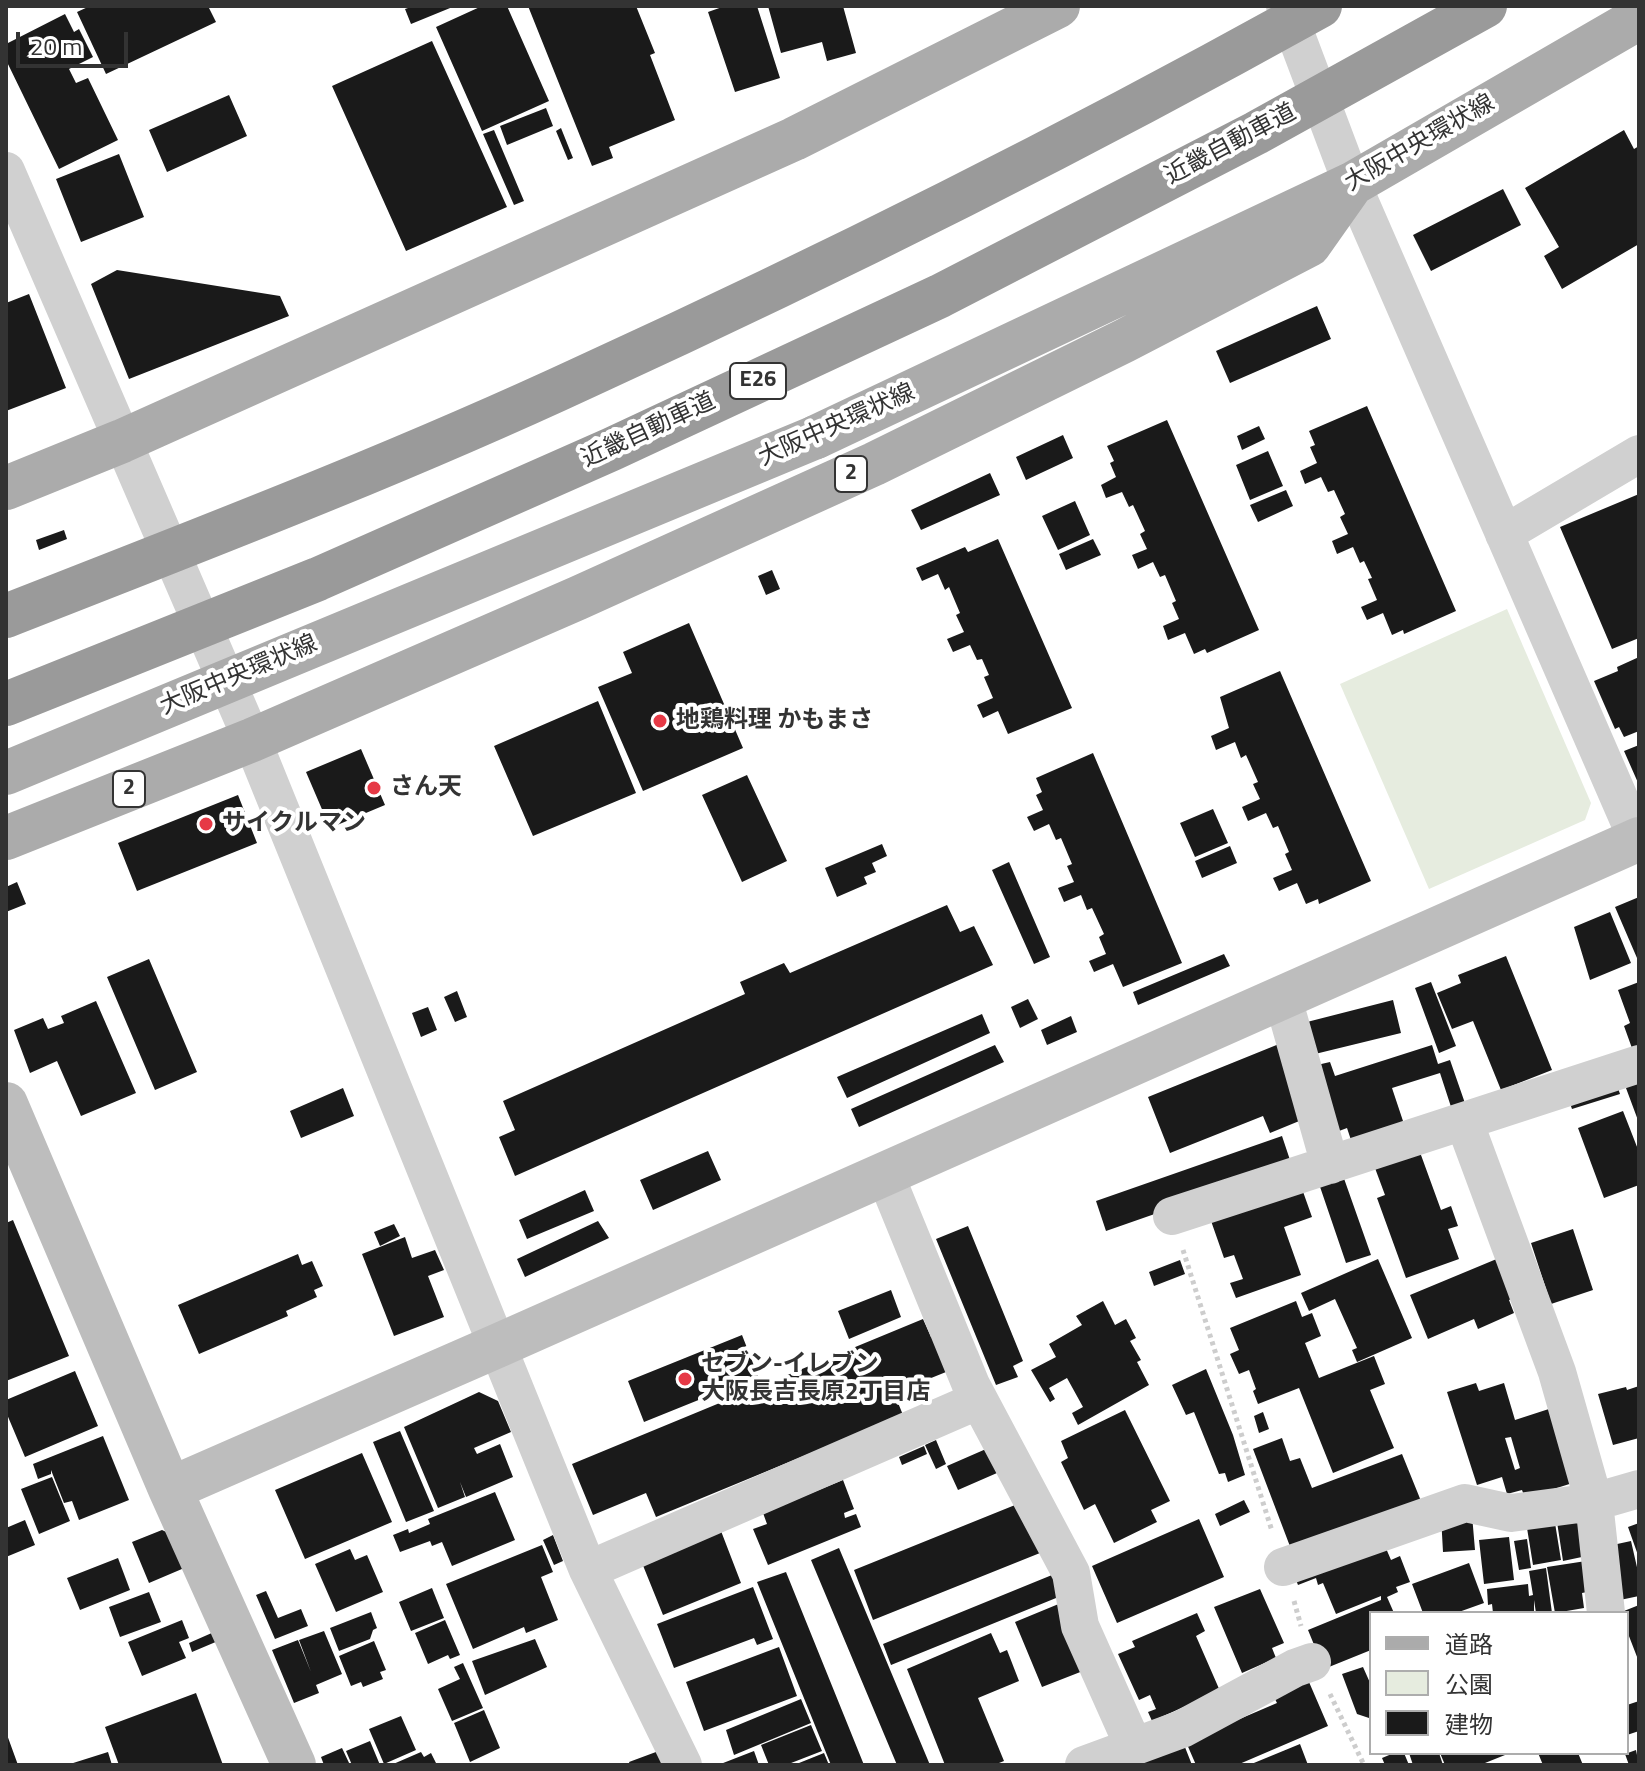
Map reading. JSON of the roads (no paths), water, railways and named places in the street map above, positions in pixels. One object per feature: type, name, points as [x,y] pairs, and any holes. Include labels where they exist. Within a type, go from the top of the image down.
[{"type":"highway","points":[[6,616],[285,506],[584,378],[903,225],[1217,64],[1320,6]]},
{"type":"highway","name":"近畿自動車道","points":[[6,704],[346,566],[612,449],[940,296],[1256,133],[1485,6]]},
{"type":"main road","points":[[6,488],[122,441],[794,139],[1058,6]]},
{"type":"main road","name":"大阪中央環状線","points":[[6,773],[816,437],[1352,184],[1639,18]]},
{"type":"main road","name":"2","points":[[6,838],[252,740],[578,598],[817,489],[1124,341],[1309,245],[1352,184]]},
{"type":"street","points":[[170,1489],[1638,839],[1352,184],[1285,6]]},
{"type":"street","points":[[6,171],[252,740],[588,1570],[683,1765]]},
{"type":"street","points":[[1504,534],[1639,454]]},
{"type":"street","points":[[1282,995],[1330,1165]]},
{"type":"street","points":[[1172,1216],[1639,1064]]},
{"type":"street","points":[[6,1104],[170,1489],[294,1765]]},
{"type":"street","points":[[1464,1121],[1557,1372],[1594,1502],[1606,1611]]},
{"type":"street","points":[[884,1172],[979,1400],[1071,1573],[1080,1626],[1134,1747]]},
{"type":"street","points":[[588,1570],[979,1400]]},
{"type":"street","points":[[1283,1567],[1465,1503],[1511,1513],[1594,1502],[1639,1489]]},
{"type":"street","points":[[1084,1765],[1182,1729],[1295,1668],[1312,1662]]},
{"type":"place","name":"地鶏料理 かもまさ","points":[[660,721]]},
{"type":"place","name":"さん天","points":[[374,788]]},
{"type":"place","name":"サイクルマン","points":[[206,824]]},
{"type":"place","name":"セブン-イレブン 大阪長吉長原2丁目店","points":[[685,1379]]}]
